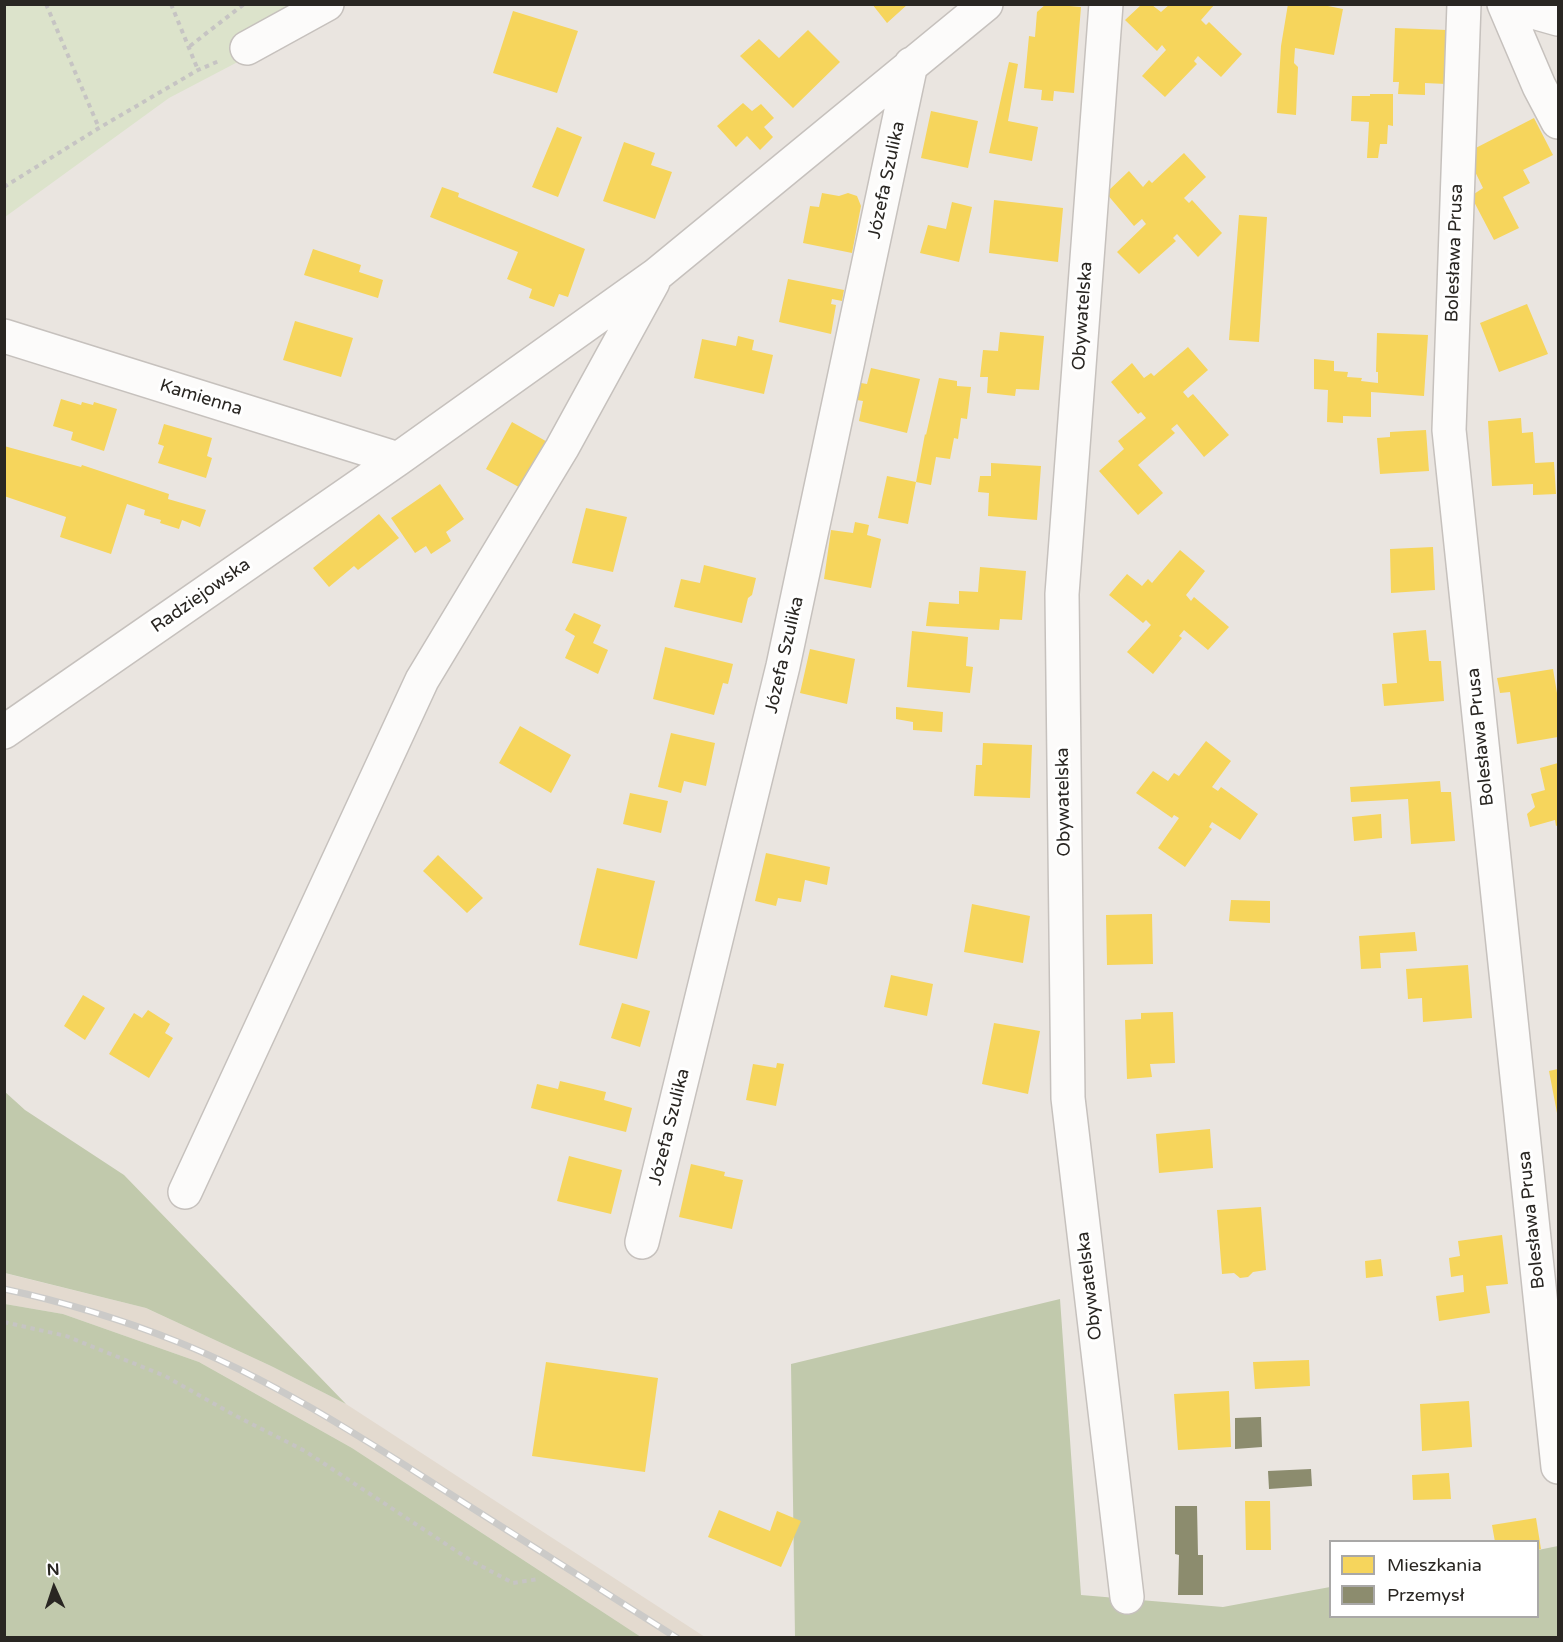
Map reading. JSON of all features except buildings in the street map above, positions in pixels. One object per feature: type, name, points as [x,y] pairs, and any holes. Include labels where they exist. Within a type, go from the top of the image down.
[{"type":"street","points":[[247,48],[327,4]]},
{"type":"street","points":[[398,459],[656,276],[986,4]]},
{"type":"street","name":"Obywatelska","points":[[1106,4],[1062,594],[1068,1098],[1127,1597]]},
{"type":"street","name":"Bolesława Prusa","points":[[1464,4],[1449,430],[1558,1467]]},
{"type":"street","points":[[1505,4],[1558,19]]},
{"type":"street","points":[[1505,4],[1539,86],[1558,122]]},
{"type":"street","name":"Józefa Szulika","points":[[642,1242],[783,666],[911,64]]},
{"type":"street","points":[[185,1192],[422,680],[562,448],[656,276]]},
{"type":"street","name":"Kamienna","points":[[4,336],[398,459]]},
{"type":"street","name":"Radziejowska","points":[[4,732],[398,459]]},
{"type":"path","points":[[46,4],[99,128]]},
{"type":"path","points":[[171,4],[198,70]]},
{"type":"path","points":[[190,46],[244,4]]},
{"type":"path","points":[[4,186],[198,70],[247,48]]},
{"type":"path","points":[[4,1322],[66,1336],[165,1376],[305,1451],[479,1564],[513,1583],[538,1579]]},
{"type":"shaded area","points":[[4,1273],[146,1308],[271,1366],[346,1404],[705,1637],[641,1637],[352,1448],[199,1362],[63,1314],[5,1304]]},
{"type":"green space","points":[[5,5],[310,5],[251,55],[169,98],[5,217]]},
{"type":"green space","points":[[4,1091],[25,1110],[124,1175],[346,1404],[271,1366],[146,1308],[5,1273]]},
{"type":"green space","points":[[1060,1299],[1081,1595],[1223,1607],[1329,1587],[1329,1618],[1539,1618],[1539,1550],[1558,1546],[1558,1637],[795,1637],[791,1364]]},
{"type":"green space","points":[[5,1304],[63,1314],[199,1362],[352,1448],[641,1637],[5,1637]]},
{"type":"railway","points":[[4,1289],[70,1305],[135,1326],[178,1342],[248,1374],[349,1430],[677,1638]]}]
